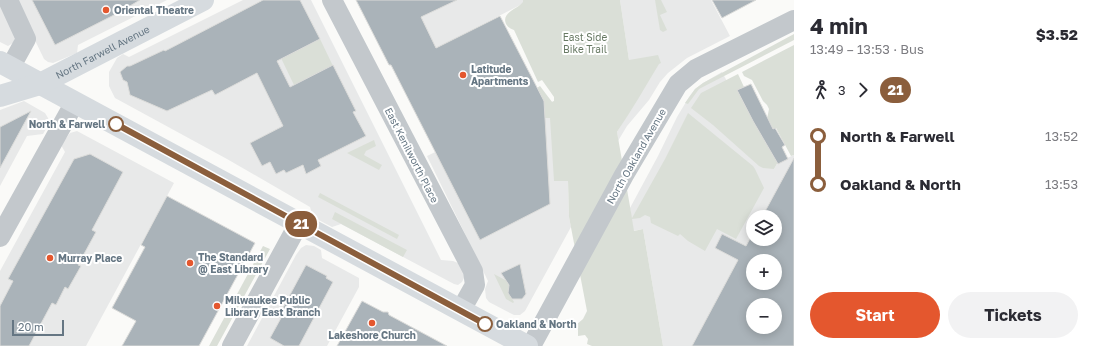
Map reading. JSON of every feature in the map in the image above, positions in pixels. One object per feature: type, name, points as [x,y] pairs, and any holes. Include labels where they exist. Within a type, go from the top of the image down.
[{"type":"main road","name":"North Farwell Avenue","points":[[0,96],[40,84],[203,0]]},
{"type":"main road","points":[[5,65],[527,346]]},
{"type":"street","points":[[5,65],[26,39],[24,31],[8,0]]},
{"type":"street","name":"East Kenilworth Place","points":[[332,0],[472,271],[475,285],[461,310]]},
{"type":"street","name":"North Oakland Avenue","points":[[531,346],[624,175],[678,84],[696,69],[794,20]]},
{"type":"street","points":[[0,237],[75,102]]},
{"type":"street","points":[[232,346],[299,223]]},
{"type":"shaded area","points":[[18,0],[167,0],[78,45],[77,53],[53,63],[44,59],[17,3]]},
{"type":"shaded area","points":[[243,0],[311,0],[441,260],[458,263],[464,273],[462,282],[458,285],[454,284],[341,224],[332,227],[313,217],[310,207],[227,159],[115,98],[109,86],[109,72],[117,58],[123,54],[129,57]]},
{"type":"shaded area","points":[[412,0],[530,0],[436,48]]},
{"type":"shaded area","points":[[620,0],[711,0],[730,36],[687,58],[668,73],[660,82],[649,100],[627,126],[618,141],[617,132],[626,117],[629,60]]},
{"type":"shaded area","points":[[0,5],[16,36],[13,43],[8,46],[0,42]]},
{"type":"shaded area","points":[[722,72],[774,169],[778,162],[794,155],[794,346],[663,346],[643,229],[633,231],[630,208],[677,117],[695,89]]},
{"type":"shaded area","points":[[548,97],[552,102],[554,101],[568,181],[569,217],[571,227],[525,311],[520,315],[514,315],[489,302],[486,298],[485,289],[488,281],[427,156]]},
{"type":"shaded area","points":[[24,101],[45,113],[49,124],[43,134],[27,136],[0,186],[0,110]]},
{"type":"shaded area","points":[[77,131],[174,183],[86,346],[0,346],[0,271],[65,152],[61,145],[70,133]]},
{"type":"shaded area","points":[[306,245],[314,246],[321,250],[322,258],[359,278],[359,287],[327,346],[247,346],[296,255],[301,248]]},
{"type":"green space","name":"East Side Bike Trail","points":[[523,0],[620,0],[629,60],[658,55],[661,63],[617,132],[632,218],[665,159],[688,113],[753,166],[764,188],[752,210],[746,210],[746,221],[736,239],[717,229],[705,251],[688,241],[680,234],[678,236],[651,223],[650,217],[645,215],[640,218],[632,219],[634,231],[643,229],[663,346],[592,346],[587,344],[588,339],[585,335],[578,336],[576,325],[583,319],[587,311],[569,217],[568,181],[554,181],[550,118],[545,118],[544,100],[537,88],[540,86],[552,102],[554,101],[554,97],[542,80],[538,82],[514,30],[506,24],[505,20],[506,16],[511,11],[523,2]]},
{"type":"green space","points":[[655,0],[661,0],[667,12],[660,15],[667,30],[663,32],[660,30]]},
{"type":"green space","points":[[794,34],[794,40],[699,89],[688,104],[685,103],[695,89],[703,83]]},
{"type":"green space","points":[[320,39],[333,66],[294,85],[281,58]]},
{"type":"green space","points":[[794,45],[794,155],[791,156],[776,128],[771,131],[767,119],[769,109],[767,105],[763,101],[752,80],[744,76],[742,72]]},
{"type":"green space","points":[[738,74],[744,87],[737,90],[753,121],[766,115],[764,120],[778,162],[774,169],[759,166],[713,125],[691,108],[701,93]]},
{"type":"green space","points":[[374,140],[376,146],[366,151],[364,155],[382,165],[379,170],[347,153]]},
{"type":"green space","points":[[320,193],[399,235],[397,239],[318,197]]},
{"type":"green space","points":[[335,212],[407,250],[403,257],[332,219]]},
{"type":"green space","points":[[263,246],[270,249],[217,346],[209,346]]},
{"type":"green space","points":[[494,274],[507,281],[509,285],[508,293],[514,302],[513,303],[506,299]]},
{"type":"building","points":[[32,0],[140,0],[55,45]]},
{"type":"building","points":[[263,0],[300,0],[320,39],[277,61],[290,87],[333,65],[356,111],[353,112],[366,136],[318,160],[321,166],[306,174],[303,165],[286,173],[284,170],[276,174],[270,162],[262,166],[250,143],[283,126],[257,73],[215,95],[212,90],[167,111],[130,95],[127,82],[123,80],[120,72],[127,66],[164,50],[165,51]]},
{"type":"building","points":[[356,0],[457,0],[421,17],[436,48],[500,16],[544,101],[550,204],[480,240],[391,65],[389,65]]},
{"type":"building","points":[[712,0],[756,0],[722,18]]},
{"type":"building","points":[[751,84],[773,129],[775,128],[785,145],[782,147],[788,159],[778,164],[737,90]]},
{"type":"building","points":[[31,111],[0,168],[0,127]]},
{"type":"building","points":[[90,154],[123,172],[92,230],[96,232],[78,265],[81,266],[68,289],[65,287],[56,305],[52,303],[29,346],[0,346],[0,306],[13,281],[8,279],[74,159]]},
{"type":"building","points":[[794,158],[794,346],[692,346],[738,260],[715,248],[722,234],[746,246],[782,246],[782,210],[766,210]]},
{"type":"building","name":"The Standard @ East Library","points":[[167,196],[255,243],[199,346],[122,346],[136,321],[112,308],[145,247],[141,245]]},
{"type":"building","points":[[520,264],[526,294],[522,299],[512,299],[508,293],[509,285],[501,273]]},
{"type":"building","points":[[306,265],[327,276],[326,278],[333,282],[299,346],[284,346],[270,338],[281,318],[278,317]]},
{"type":"building","points":[[362,301],[383,312],[388,312],[389,315],[447,346],[337,346]]},
{"type":"bus line","name":"21","points":[[116,124],[485,324]]},
{"type":"place","name":"Oriental Theatre","points":[[106,10]]},
{"type":"place","name":"Latitude Apartments","points":[[463,75]]},
{"type":"place","name":"North & Farwell","points":[[116,124]]},
{"type":"place","name":"Murray Place","points":[[50,258]]},
{"type":"place","name":"The Standard @ East Library","points":[[190,263]]},
{"type":"place","name":"Milwaukee Public Library East Branch","points":[[217,306]]},
{"type":"place","name":"Lakeshore Church","points":[[372,323]]},
{"type":"place","name":"Oakland & North","points":[[485,324]]}]
